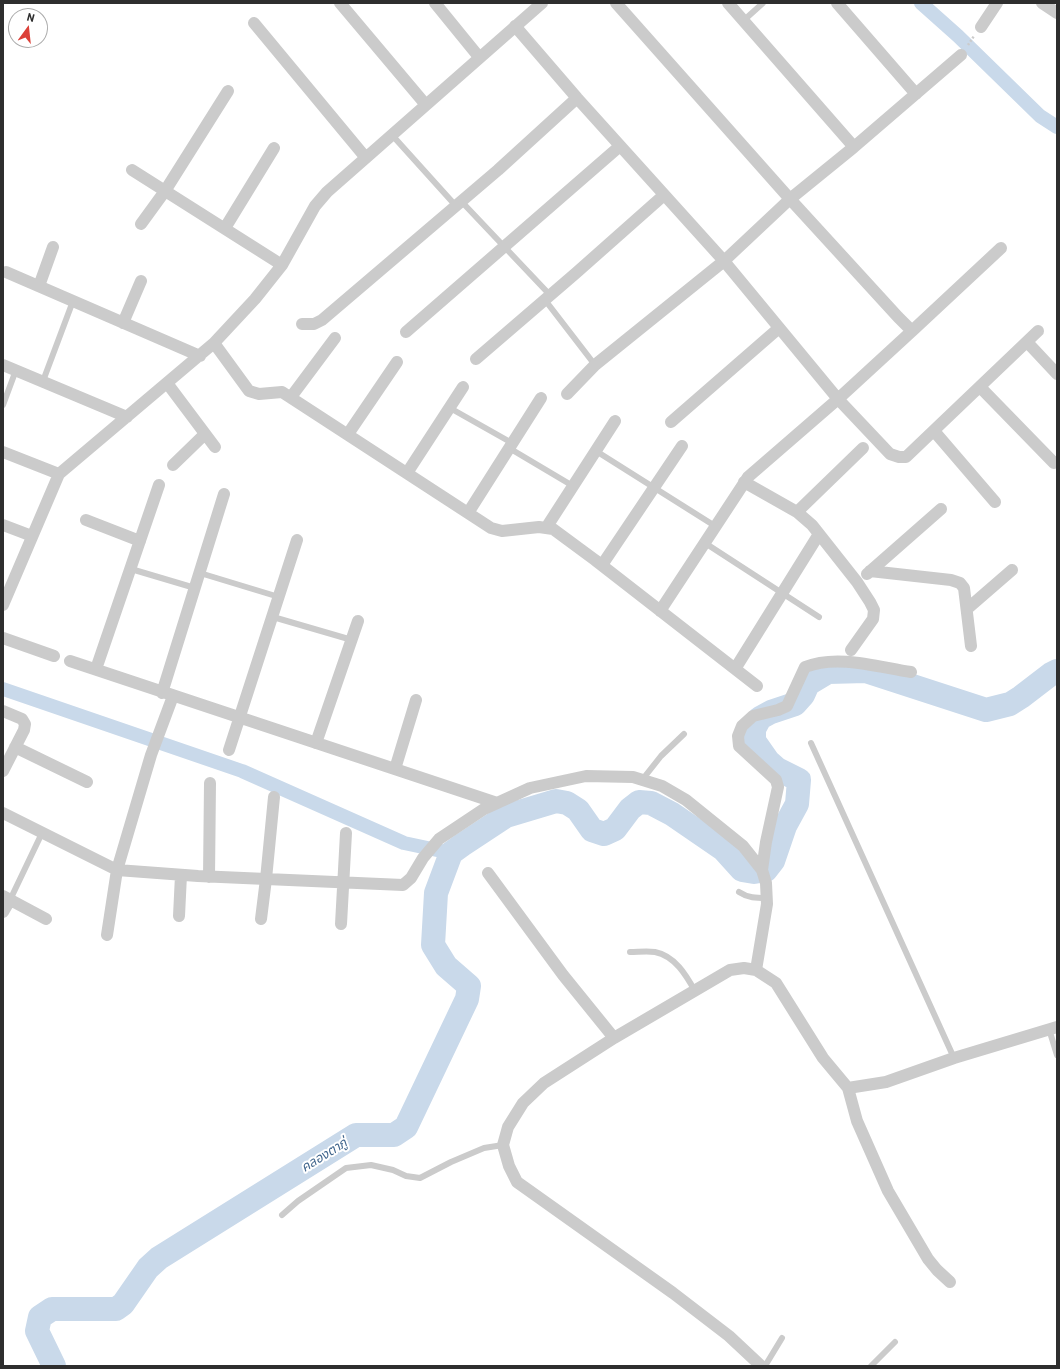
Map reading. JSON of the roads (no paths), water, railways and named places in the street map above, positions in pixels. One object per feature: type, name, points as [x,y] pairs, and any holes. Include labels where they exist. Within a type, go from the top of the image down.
[{"type":"street","points":[[340,3],[426,105]]},
{"type":"street","points":[[435,3],[479,57]]},
{"type":"street","points":[[4,598],[59,474],[214,343],[255,299],[282,265],[321,198],[542,3]]},
{"type":"street","points":[[616,3],[781,187],[790,199],[912,331]]},
{"type":"street","points":[[728,3],[854,147]]},
{"type":"street","points":[[837,3],[916,94]]},
{"type":"street","points":[[981,26],[997,3]]},
{"type":"street","points":[[1042,3],[1057,13]]},
{"type":"street","points":[[254,23],[366,158]]},
{"type":"street","points":[[515,26],[577,98],[724,261],[838,399],[890,454],[899,457],[906,457],[1038,331]]},
{"type":"street","points":[[567,394],[595,365],[724,261],[790,199],[854,147],[961,55]]},
{"type":"street","points":[[141,224],[228,91]]},
{"type":"street","points":[[302,324],[314,324],[322,320],[498,170],[577,98]]},
{"type":"street","points":[[406,332],[620,146]]},
{"type":"street","points":[[225,228],[274,148]]},
{"type":"street","points":[[132,170],[282,265]]},
{"type":"street","points":[[476,359],[548,298],[664,195]]},
{"type":"street","points":[[39,286],[53,247]]},
{"type":"street","points":[[660,611],[748,477],[838,399],[1001,248]]},
{"type":"street","points":[[6,272],[200,356]]},
{"type":"street","points":[[123,323],[141,281]]},
{"type":"street","points":[[671,422],[779,328]]},
{"type":"street","points":[[291,397],[335,338]]},
{"type":"street","points":[[1027,342],[1057,374]]},
{"type":"street","points":[[214,343],[249,391],[259,394],[282,392],[291,397],[490,528],[502,531],[539,526],[553,529],[602,565],[757,686]]},
{"type":"street","points":[[348,434],[397,362]]},
{"type":"street","points":[[3,365],[127,416]]},
{"type":"street","points":[[167,383],[215,447]]},
{"type":"street","points":[[980,386],[1054,463]]},
{"type":"street","points":[[407,473],[463,388]]},
{"type":"street","points":[[468,513],[541,398]]},
{"type":"street","points":[[546,528],[615,421]]},
{"type":"street","points":[[934,431],[995,502]]},
{"type":"street","points":[[173,465],[205,434]]},
{"type":"street","points":[[602,565],[682,446]]},
{"type":"street","points":[[797,512],[862,448]]},
{"type":"street","points":[[3,452],[59,474]]},
{"type":"street","points":[[744,482],[797,512],[812,525],[857,582],[870,602],[874,610],[873,619],[851,650]]},
{"type":"street","points":[[96,670],[159,485]]},
{"type":"street","points":[[107,935],[117,870],[159,732],[167,694],[195,588],[224,494]]},
{"type":"street","points":[[857,582],[941,508]]},
{"type":"street","points":[[86,520],[140,541]]},
{"type":"street","points":[[3,525],[32,536]]},
{"type":"street","points":[[735,669],[819,534]]},
{"type":"street","points":[[229,750],[297,540]]},
{"type":"street","points":[[967,609],[1012,570]]},
{"type":"street","points":[[870,572],[951,580],[960,583],[964,588],[971,646]]},
{"type":"street","points":[[316,743],[358,621]]},
{"type":"street","points":[[3,638],[54,656]]},
{"type":"street","points":[[70,661],[497,803]]},
{"type":"street","points":[[762,870],[766,842],[778,787],[776,780],[739,746],[738,736],[742,726],[753,716],[778,710],[787,706],[805,667],[814,663],[843,661],[911,672]]},
{"type":"street","points":[[395,769],[416,700]]},
{"type":"street","points":[[3,711],[22,719],[25,724],[24,730],[3,771]]},
{"type":"street","points":[[15,747],[87,782]]},
{"type":"street","points":[[3,813],[117,870],[210,877],[403,885],[411,878],[423,858],[439,839],[484,809],[530,788],[586,776],[633,777],[662,786],[686,800],[743,846],[762,870],[766,883],[767,898],[756,970]]},
{"type":"street","points":[[210,783],[210,877]]},
{"type":"street","points":[[261,919],[274,797]]},
{"type":"street","points":[[341,924],[346,833]]},
{"type":"street","points":[[488,873],[563,975],[614,1038]]},
{"type":"street","points":[[179,916],[181,875]]},
{"type":"street","points":[[3,912],[6,898],[46,919]]},
{"type":"street","points":[[760,1366],[729,1336],[673,1293],[517,1182],[509,1166],[503,1145],[508,1127],[523,1103],[544,1083],[614,1038],[730,970],[744,968],[756,970],[776,983],[823,1058],[848,1088],[857,1121],[888,1192],[928,1259],[950,1282]]},
{"type":"street","points":[[848,1088],[886,1082],[954,1058],[1053,1028]]},
{"type":"lane","points":[[743,21],[763,3]]},
{"type":"lane","points":[[392,135],[504,248],[548,298],[595,365]]},
{"type":"lane","points":[[43,381],[73,301]]},
{"type":"lane","points":[[3,405],[16,370]]},
{"type":"lane","points":[[450,408],[573,486]]},
{"type":"lane","points":[[596,451],[715,526]]},
{"type":"lane","points":[[705,543],[819,617]]},
{"type":"lane","points":[[130,569],[195,588]]},
{"type":"lane","points":[[200,573],[279,597]]},
{"type":"lane","points":[[273,617],[352,640]]},
{"type":"lane","points":[[642,780],[661,756],[684,734]]},
{"type":"lane","points":[[811,742],[954,1058]]},
{"type":"lane","points":[[6,898],[42,833]]},
{"type":"lane","points":[[739,892],[754,898],[767,898]]},
{"type":"lane","points":[[630,952],[656,952],[668,958],[683,970],[695,991]]},
{"type":"lane","points":[[1053,1028],[1057,1055]]},
{"type":"lane","points":[[282,1215],[298,1201],[346,1168],[371,1164],[393,1170],[406,1176],[420,1178],[451,1162],[484,1148],[503,1145]]},
{"type":"lane","points":[[765,1366],[782,1338]]},
{"type":"lane","points":[[871,1366],[895,1342]]},
{"type":"waterway","points":[[921,3],[958,36],[1040,116],[1057,127]]},
{"type":"waterway","name":"คลองตาภู่","points":[[54,1366],[37,1331],[40,1317],[52,1309],[116,1309],[123,1304],[148,1268],[159,1258],[356,1135],[394,1135],[406,1127],[467,999],[469,986],[446,966],[433,945],[436,893],[451,853],[462,845],[506,816],[556,801],[567,803],[578,810],[592,830],[604,834],[615,829],[630,809],[639,802],[651,803],[672,814],[723,849],[742,870],[754,872],[766,870],[773,861],[785,826],[797,804],[799,780],[777,769],[768,761],[754,741],[754,729],[760,718],[771,712],[795,704],[803,695],[808,684],[828,672],[866,671],[986,710],[1010,704],[1057,671]]},
{"type":"waterway","points":[[3,689],[242,771],[404,843],[451,853]]}]
